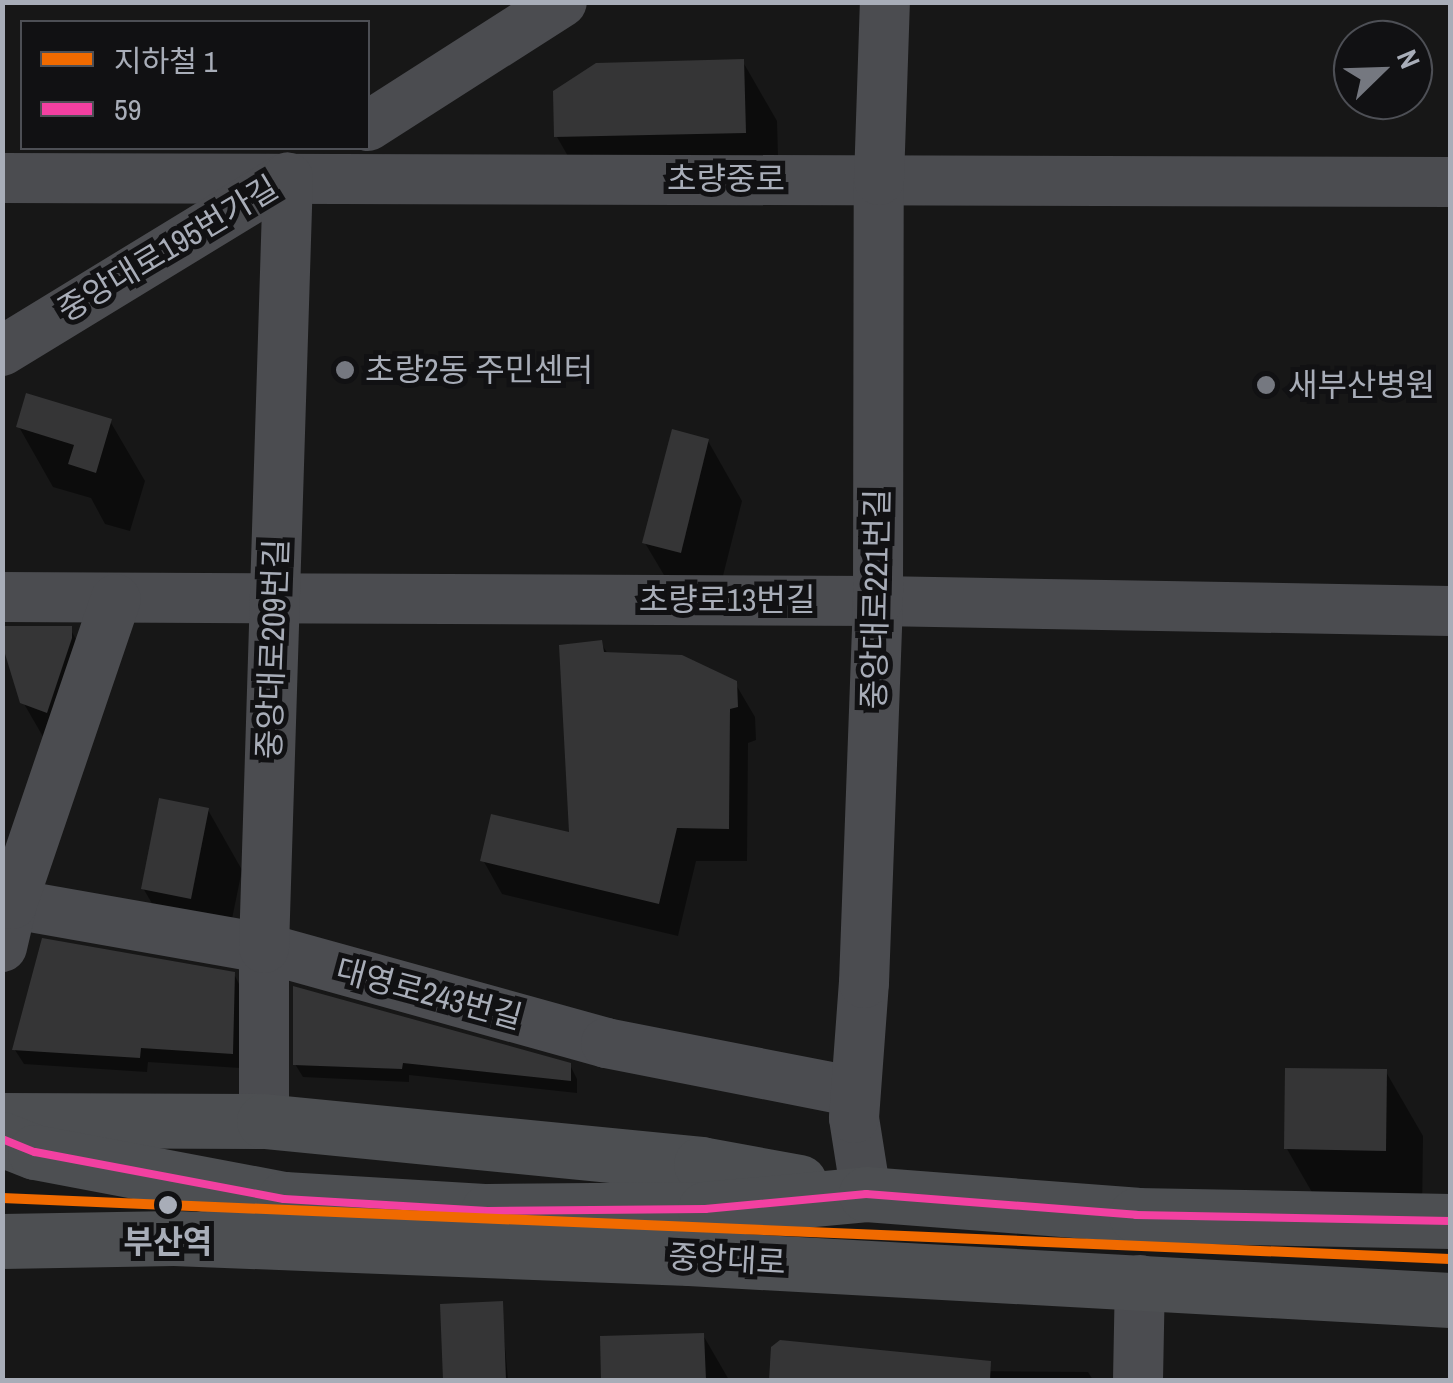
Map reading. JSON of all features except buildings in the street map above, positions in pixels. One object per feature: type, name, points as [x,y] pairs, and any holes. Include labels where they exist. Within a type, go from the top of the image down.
[{"type":"main road","name":"중앙대로","points":[[2,1120],[264,1121],[701,1164],[866,1194],[1136,1215],[1450,1221]]},
{"type":"main road","name":"중앙대로","points":[[2,1139],[35,1152],[284,1199],[547,1210],[705,1209],[866,1194]]},
{"type":"main road","name":"중앙대로","points":[[2,1241],[174,1238],[1140,1280],[1348,1297],[1450,1300]]},
{"type":"street","points":[[370,125],[562,2]]},
{"type":"street","name":"중앙대로221번길","points":[[866,1194],[854,1118],[864,983],[878,601],[879,180],[885,2]]},
{"type":"street","name":"중앙대로195번가길","points":[[2,351],[331,150]]},
{"type":"street","name":"중앙대로209번길","points":[[264,1121],[264,948],[288,177]]},
{"type":"street","name":"초량중로","points":[[2,178],[1450,182]]},
{"type":"street","name":"초량로13번길","points":[[2,597],[878,601],[1450,611]]},
{"type":"street","points":[[6,918],[116,598]]},
{"type":"street","name":"대영로243번길","points":[[6,918],[264,948],[606,1043],[855,1092]]},
{"type":"street","points":[[1138,1380],[1140,1280]]},
{"type":"metro line","name":"1","points":[[2,1198],[1450,1259]]},
{"type":"transit line","name":"59","points":[[2,1139],[35,1152],[284,1199],[488,1211],[705,1209],[866,1194],[1136,1215],[1450,1221]]},
{"type":"place","name":"초량2동 주민센터","points":[[345,370]]},
{"type":"place","name":"새부산병원","points":[[1266,385]]},
{"type":"place","name":"부산역","points":[[168,1205]]}]
